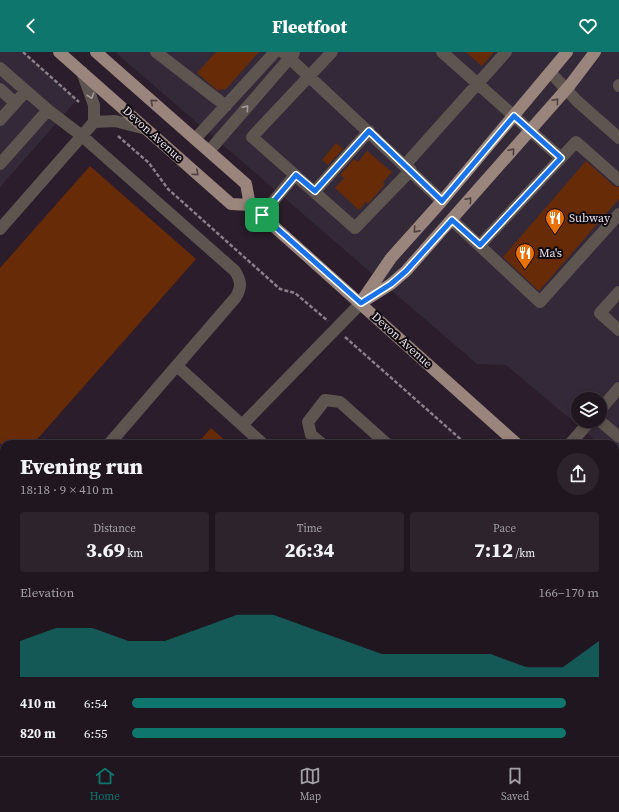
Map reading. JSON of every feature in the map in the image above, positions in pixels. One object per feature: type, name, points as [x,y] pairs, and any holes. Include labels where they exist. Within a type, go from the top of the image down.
[{"type":"main road","name":"Devon Avenue","points":[[59,52],[231,204],[250,205],[262,215],[513,440]]},
{"type":"main road","name":"Devon Avenue","points":[[96,52],[246,184],[250,205]]},
{"type":"main road","points":[[361,303],[391,258],[442,201],[568,52]]},
{"type":"main road","points":[[361,303],[391,284],[406,271],[567,89],[594,52]]},
{"type":"street","points":[[156,52],[226,106]]},
{"type":"street","points":[[195,139],[275,52]]},
{"type":"street","points":[[332,52],[252,138],[315,191],[355,228],[506,52]]},
{"type":"street","points":[[442,52],[561,158]]},
{"type":"street","points":[[209,151],[289,54],[310,76],[442,201]]},
{"type":"street","points":[[0,68],[26,92],[82,136],[235,271],[241,280],[240,290],[236,297],[112,440]]},
{"type":"street","points":[[0,229],[96,119],[94,105],[82,72]]},
{"type":"street","points":[[551,73],[577,101],[619,138]]},
{"type":"street","points":[[0,89],[16,103]]},
{"type":"street","points":[[0,120],[26,92]]},
{"type":"street","points":[[0,164],[48,110]]},
{"type":"street","points":[[96,119],[115,121],[146,129]]},
{"type":"street","points":[[315,191],[369,131]]},
{"type":"street","points":[[480,245],[576,142],[619,180]]},
{"type":"street","points":[[262,215],[296,175]]},
{"type":"street","points":[[452,220],[540,302],[619,214]]},
{"type":"street","points":[[619,292],[600,314],[619,330]]},
{"type":"street","points":[[242,425],[361,303]]},
{"type":"street","points":[[177,366],[259,440]]},
{"type":"street","points":[[607,402],[619,388]]},
{"type":"street","points":[[317,440],[311,435],[308,422],[325,400],[340,402],[383,440]]},
{"type":"street","points":[[607,427],[619,437]]},
{"type":"street","points":[[573,440],[584,428]]},
{"type":"path","points":[[23,52],[96,119],[149,163],[168,189],[280,289],[295,293],[304,300]]},
{"type":"path","points":[[359,349],[461,440]]},
{"type":"shaded area","points":[[0,52],[23,52],[77,100],[0,187]]},
{"type":"shaded area","points":[[115,52],[619,52],[619,440],[595,440],[581,428],[607,428],[607,392],[571,392],[571,420],[506,365],[477,364]]},
{"type":"building","points":[[216,52],[259,52],[226,89],[217,90],[197,73]]},
{"type":"building","points":[[466,52],[494,52],[482,66]]},
{"type":"building","points":[[336,143],[343,149],[328,165],[322,160]]},
{"type":"building","points":[[367,151],[392,172],[383,182],[385,184],[368,204],[366,202],[359,210],[335,188],[344,178],[340,175],[354,159],[358,162]]},
{"type":"building","points":[[586,161],[614,186],[619,187],[619,199],[539,291],[503,257]]},
{"type":"building","points":[[90,166],[196,259],[37,440],[0,440],[0,268]]},
{"type":"building","points":[[211,428],[224,440],[200,440]]},
{"type":"place","name":"Subway","points":[[555,235]]},
{"type":"place","name":"Ma's","points":[[525,270]]},
{"type":"route","points":[[514,116],[561,158],[480,245],[452,220],[406,271],[391,284],[361,303],[262,215],[296,175],[315,191],[369,131],[442,201],[514,116]]}]
